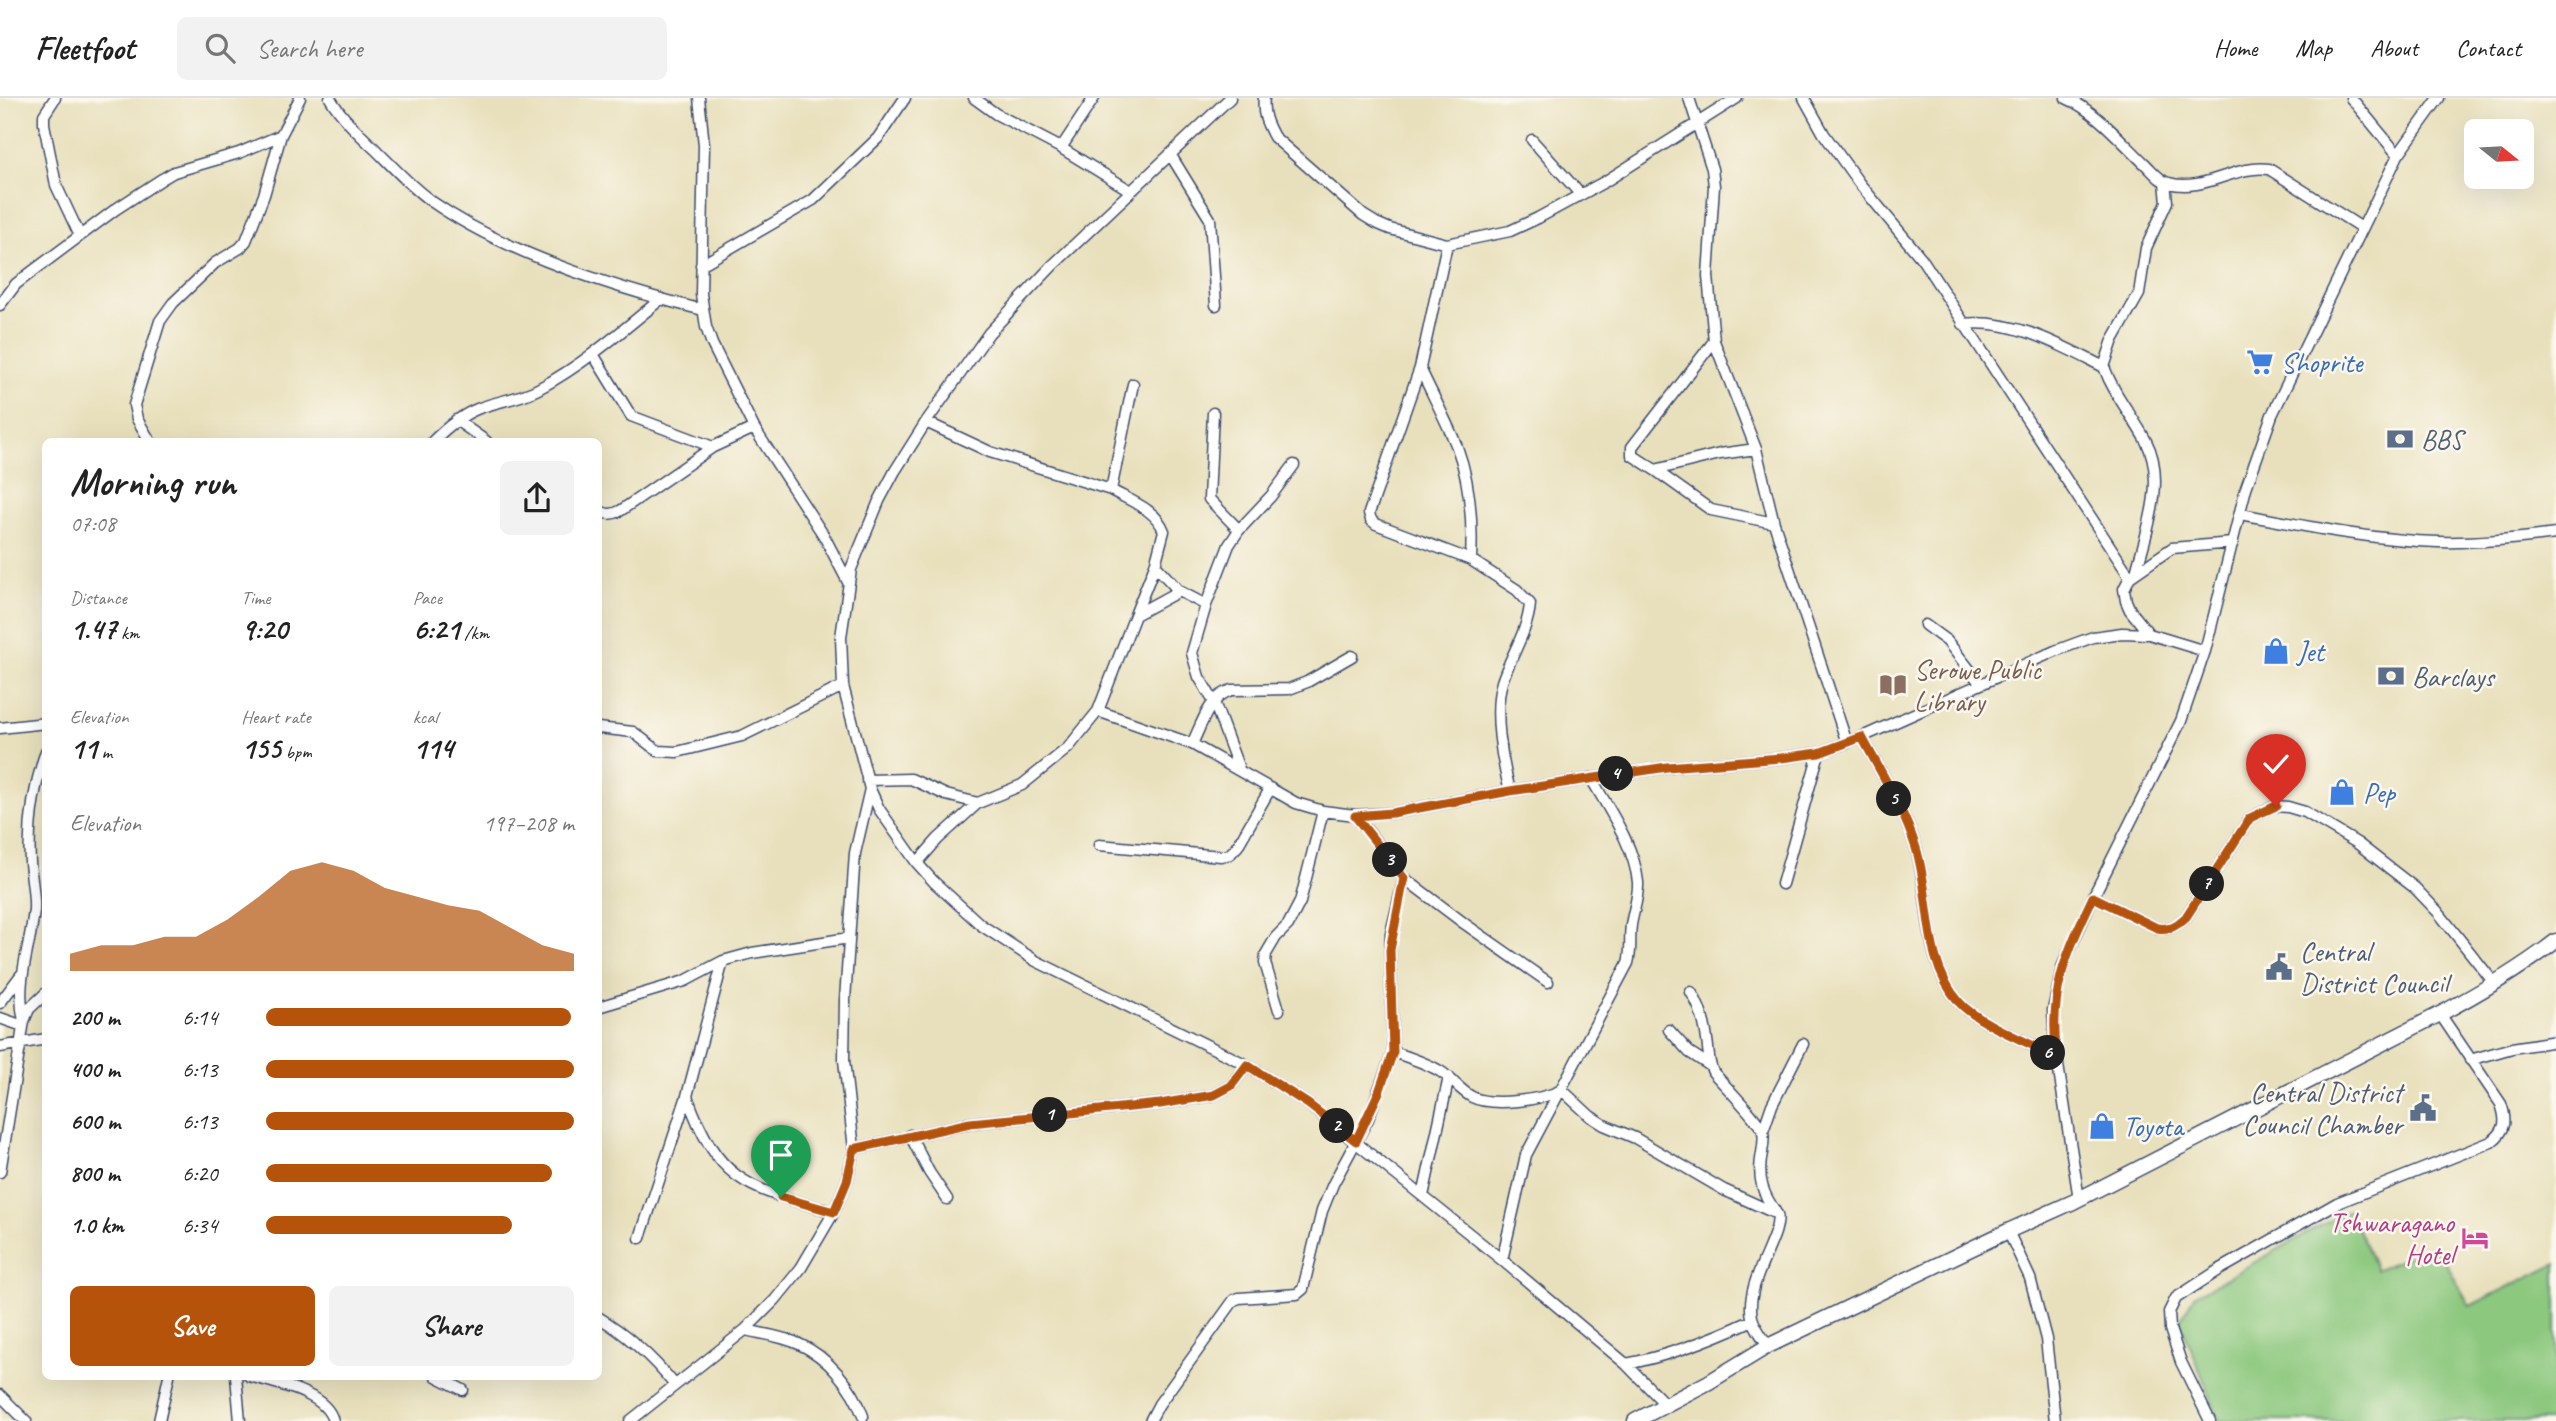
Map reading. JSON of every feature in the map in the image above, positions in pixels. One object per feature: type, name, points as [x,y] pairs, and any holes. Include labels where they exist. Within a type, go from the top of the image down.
[{"type":"main road","points":[[1635,1421],[1768,1346],[2079,1199],[2440,1014],[2530,962],[2556,941]]},
{"type":"street","points":[[55,98],[44,115],[44,124],[56,185],[79,236]]},
{"type":"street","points":[[148,438],[137,419],[134,405],[160,321],[173,303],[215,263],[240,248],[246,241],[264,195],[281,135],[300,98]]},
{"type":"street","points":[[330,98],[336,109],[361,136],[430,200],[492,237],[524,251],[661,299],[703,310]]},
{"type":"street","points":[[699,98],[704,145],[701,265],[703,310],[712,344],[754,428],[824,536],[848,582]]},
{"type":"street","points":[[701,265],[813,200],[878,138],[905,98]]},
{"type":"street","points":[[974,98],[1013,124],[1061,148],[1131,191]]},
{"type":"street","points":[[1061,148],[1094,98]]},
{"type":"street","points":[[1230,98],[1052,266],[989,332],[926,422],[879,501],[856,554],[848,582],[841,637],[843,685],[869,785],[880,809],[917,863],[981,925],[1036,961],[1247,1065],[1308,1104],[1626,1364],[1666,1405]]},
{"type":"street","points":[[1265,98],[1263,108],[1266,123],[1274,137],[1363,215],[1390,229],[1447,243],[1510,230],[1581,195],[1737,98]]},
{"type":"street","points":[[1689,98],[1712,169],[1714,187],[1708,275],[1714,341],[1756,449],[1774,523],[1847,743]]},
{"type":"street","points":[[1804,98],[1824,134],[1858,183],[1922,259],[1963,324],[2133,574]]},
{"type":"street","points":[[2068,98],[2103,124],[2165,182],[2192,184],[2251,169],[2269,169],[2361,228]]},
{"type":"street","points":[[2351,98],[2398,155]]},
{"type":"street","points":[[2079,1199],[2057,1057],[2053,1010],[2063,965],[2093,897],[2181,720],[2205,651],[2256,456],[2272,415],[2398,155],[2439,98]]},
{"type":"street","points":[[0,306],[16,284],[79,236],[174,172],[239,153],[281,135]]},
{"type":"street","points":[[1532,141],[1581,195]]},
{"type":"street","points":[[1170,154],[1210,219],[1216,305]]},
{"type":"street","points":[[2104,367],[2113,340],[2139,294],[2146,248],[2167,202],[2165,182]]},
{"type":"street","points":[[1447,243],[1420,368],[1369,513],[1376,524],[1472,559],[1517,590],[1530,604],[1502,682],[1498,703],[1503,764],[1510,791]]},
{"type":"street","points":[[436,438],[456,420],[475,409],[540,388],[593,354],[661,299]]},
{"type":"street","points":[[1963,324],[1979,322],[2015,328],[2060,345],[2104,367],[2117,397],[2150,451],[2155,496],[2133,574],[2124,589],[2130,610],[2150,634]]},
{"type":"street","points":[[1714,341],[1632,447],[1632,455],[1712,510],[1774,523]]},
{"type":"street","points":[[593,354],[631,416],[713,447]]},
{"type":"street","points":[[1420,368],[1457,448],[1465,473],[1472,559]]},
{"type":"street","points":[[1111,490],[1133,384]]},
{"type":"street","points":[[1213,413],[1209,499],[1238,530]]},
{"type":"street","points":[[456,420],[482,438]]},
{"type":"street","points":[[917,863],[938,839],[978,803],[1022,785],[1048,766],[1068,748],[1098,711],[1155,565],[1163,537],[1162,526],[1149,511],[1111,490],[990,452],[926,422]]},
{"type":"street","points":[[602,512],[614,514],[620,511],[713,447],[754,428]]},
{"type":"street","points":[[1655,470],[1720,454],[1756,449]]},
{"type":"street","points":[[1239,769],[1214,702],[1199,677],[1192,653],[1206,605],[1225,555],[1238,530],[1294,466]]},
{"type":"street","points":[[2240,514],[2276,522],[2437,542],[2503,541],[2556,534]]},
{"type":"street","points":[[2133,574],[2172,548],[2233,543]]},
{"type":"street","points":[[1155,565],[1179,591],[1206,605]]},
{"type":"street","points":[[1135,615],[1179,591]]},
{"type":"street","points":[[1925,625],[1948,641],[1980,683]]},
{"type":"street","points":[[1098,711],[1192,744],[1296,803],[1355,816],[1392,813],[1510,791],[1667,767],[1819,753],[2093,637],[2122,633],[2150,634],[2205,651]]},
{"type":"street","points":[[1192,744],[1214,702],[1223,693],[1232,690],[1289,690],[1352,656]]},
{"type":"street","points":[[602,728],[634,732],[658,751],[677,752],[718,743],[760,729],[843,685]]},
{"type":"street","points":[[0,728],[42,721]]},
{"type":"street","points":[[1862,737],[1916,847],[1937,964],[1944,984],[1961,1004],[1977,1016],[2057,1057]]},
{"type":"street","points":[[1782,884],[1819,753]]},
{"type":"street","points":[[24,1024],[21,975],[34,911],[31,825],[42,771]]},
{"type":"street","points":[[1502,1260],[1526,1155],[1628,963],[1632,947],[1631,928],[1638,889],[1632,857],[1620,829],[1591,778]]},
{"type":"street","points":[[869,785],[911,779],[946,795],[978,803]]},
{"type":"street","points":[[630,1421],[745,1330],[775,1300],[801,1268],[834,1212],[847,1181],[854,1149],[844,1060],[849,938],[855,853],[869,785]]},
{"type":"street","points":[[1099,845],[1221,856],[1230,854],[1237,847],[1270,789]]},
{"type":"street","points":[[2093,897],[2157,928],[2176,927],[2186,917],[2250,818],[2276,806],[2288,807],[2305,812],[2357,843],[2415,888],[2438,912],[2495,984]]},
{"type":"street","points":[[1279,1010],[1265,962],[1266,954],[1276,937],[1288,925],[1300,902],[1323,811]]},
{"type":"street","points":[[1355,816],[1404,878],[1465,925],[1548,982]]},
{"type":"street","points":[[1150,1421],[1159,1404],[1234,1300],[1239,1297],[1297,1294],[1303,1289],[1322,1211],[1379,1092],[1393,1052],[1390,950],[1404,878]]},
{"type":"street","points":[[602,1006],[685,981],[723,961],[752,953],[849,938]]},
{"type":"street","points":[[640,1238],[687,1097],[723,961]]},
{"type":"street","points":[[0,1003],[21,975]]},
{"type":"street","points":[[1691,992],[1699,1006],[1707,1037],[1709,1065]]},
{"type":"street","points":[[0,1172],[24,1024],[29,1009],[42,997]]},
{"type":"street","points":[[2210,1421],[2181,1362],[2170,1329],[2169,1312],[2176,1298],[2199,1281],[2337,1203],[2499,1137],[2506,1119],[2501,1104],[2440,1014]]},
{"type":"street","points":[[0,1018],[24,1024]]},
{"type":"street","points":[[1669,1030],[1689,1052],[1709,1065],[1763,1131]]},
{"type":"street","points":[[0,1047],[42,1040]]},
{"type":"street","points":[[2470,1060],[2512,1048],[2556,1041]]},
{"type":"street","points":[[1768,1346],[1751,1314],[1756,1276],[1778,1227],[1777,1213],[1766,1198],[1759,1177],[1764,1145],[1763,1131],[1772,1105],[1803,1044]]},
{"type":"street","points":[[1393,1052],[1431,1066],[1474,1098],[1491,1102],[1546,1096],[1562,1090]]},
{"type":"street","points":[[854,1149],[970,1123],[1160,1104],[1214,1095],[1231,1086],[1247,1065]]},
{"type":"street","points":[[1423,1196],[1449,1077]]},
{"type":"street","points":[[1562,1090],[1604,1125],[1625,1133],[1724,1190],[1777,1213]]},
{"type":"street","points":[[687,1097],[699,1130],[715,1156],[731,1173],[762,1190],[834,1212]]},
{"type":"street","points":[[910,1135],[947,1199]]},
{"type":"street","points":[[2008,1231],[2029,1278],[2046,1339],[2055,1421]]},
{"type":"street","points":[[602,1320],[635,1342],[674,1384]]},
{"type":"street","points":[[1626,1364],[1646,1361],[1706,1341],[1753,1321]]},
{"type":"street","points":[[745,1330],[796,1342],[811,1350],[826,1362],[855,1396],[863,1416]]},
{"type":"street","points":[[159,1421],[168,1380]]},
{"type":"street","points":[[236,1380],[240,1421]]},
{"type":"street","points":[[261,1380],[315,1398],[326,1405],[333,1421]]},
{"type":"street","points":[[455,1380],[463,1390]]},
{"type":"street","points":[[0,1395],[26,1421]]},
{"type":"green space","points":[[2349,1210],[2376,1270],[2436,1245],[2470,1306],[2556,1263],[2556,1421],[2220,1421],[2180,1321],[2194,1296]]},
{"type":"place","name":"Shoprite","points":[[2260,362]]},
{"type":"place","name":"BBS","points":[[2400,439]]},
{"type":"place","name":"Jet","points":[[2276,651]]},
{"type":"place","name":"Barclays","points":[[2391,676]]},
{"type":"place","name":"Serowe Public Library","points":[[1893,685]]},
{"type":"place","name":"Pep","points":[[2342,792]]},
{"type":"place","name":"Central District Council","points":[[2279,967]]},
{"type":"place","name":"Central District Council Chamber","points":[[2423,1108]]},
{"type":"place","name":"Toyota","points":[[2102,1126]]},
{"type":"place","name":"Tshwaragano Hotel","points":[[2475,1238]]},
{"type":"route","points":[[781,1197],[834,1212],[847,1181],[854,1149],[970,1123],[1160,1104],[1214,1095],[1227,1090],[1247,1065],[1281,1085],[1356,1141],[1379,1092],[1393,1052],[1391,933],[1404,878],[1355,816],[1392,813],[1510,791],[1667,767],[1819,753],[1862,737],[1916,847],[1937,964],[1944,984],[1961,1004],[1977,1016],[2057,1057],[2053,1010],[2057,989],[2063,965],[2093,897],[2157,928],[2176,927],[2186,917],[2250,818],[2276,806]]}]
